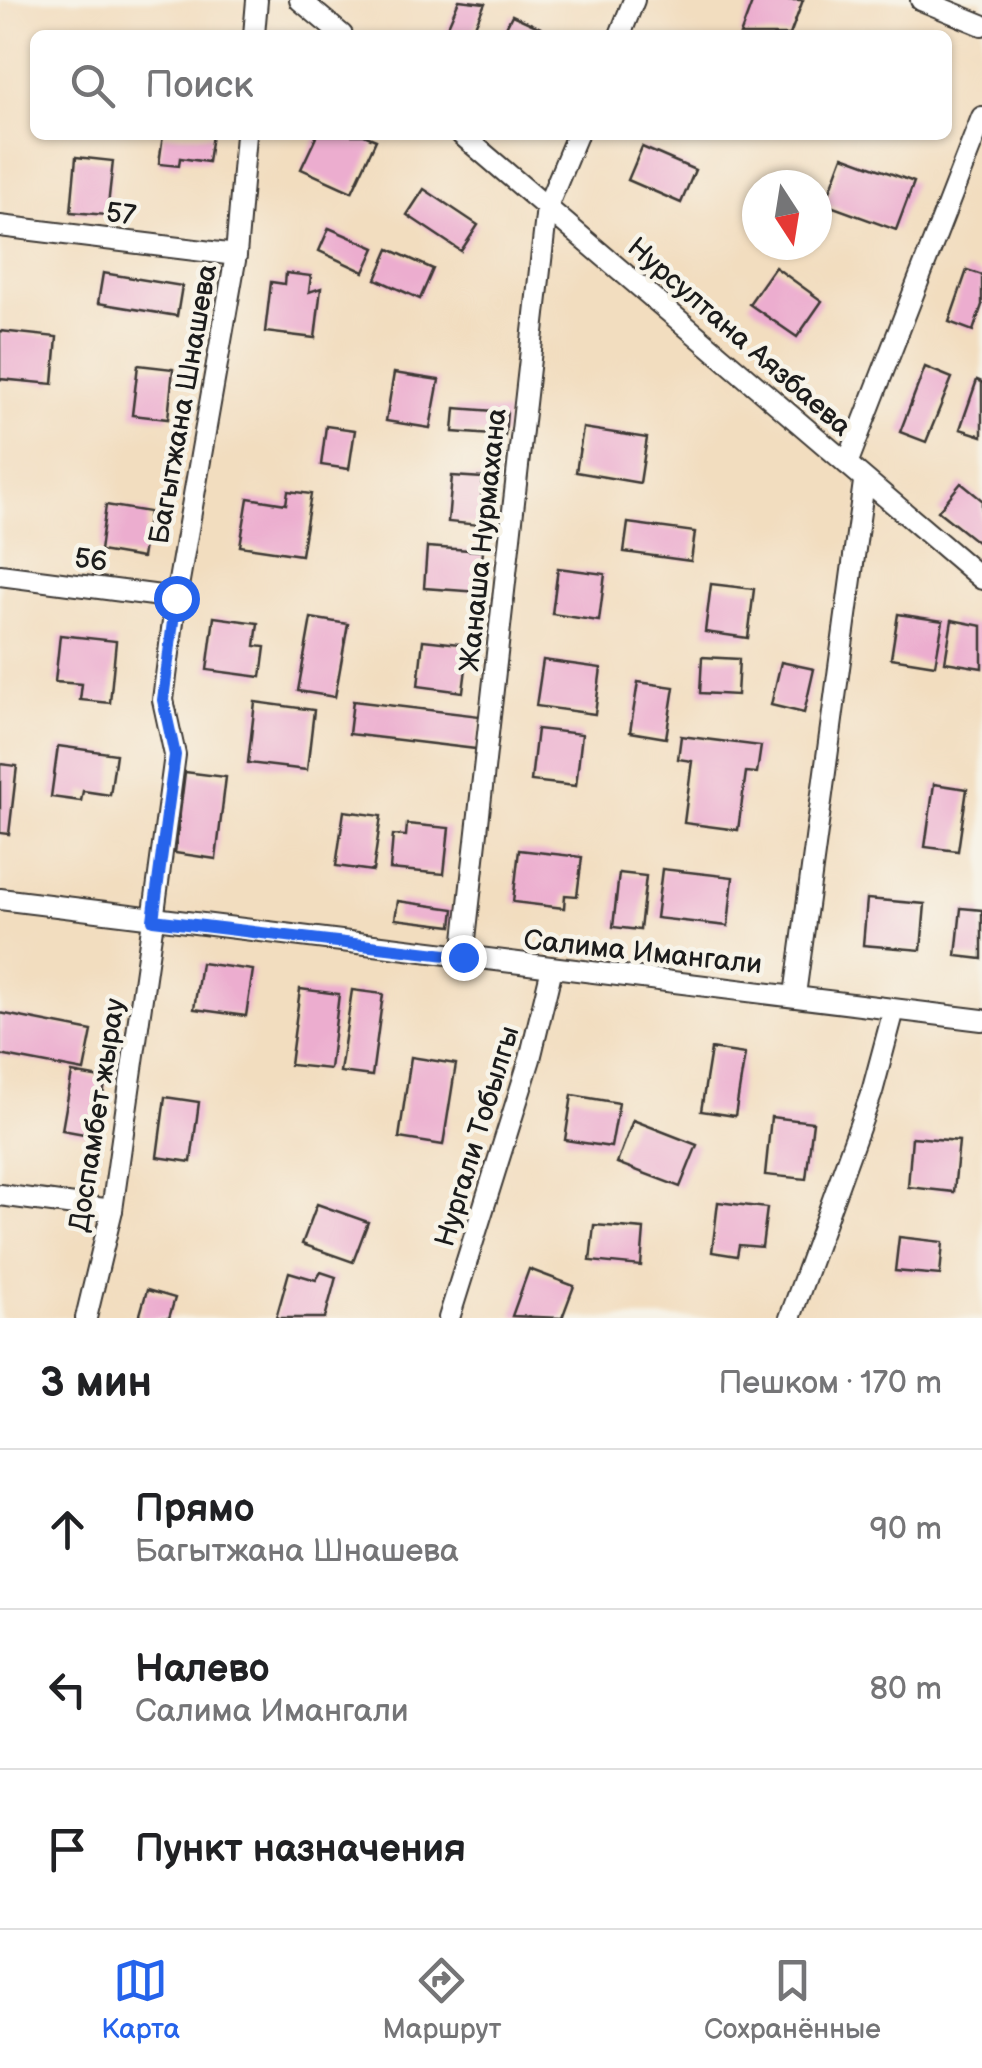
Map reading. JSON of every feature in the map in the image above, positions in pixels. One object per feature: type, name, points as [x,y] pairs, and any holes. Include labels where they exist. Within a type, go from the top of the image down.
[{"type":"street","points":[[254,30],[257,0]]},
{"type":"street","points":[[300,0],[336,30]]},
{"type":"street","points":[[622,30],[634,0]]},
{"type":"street","points":[[921,0],[982,25]]},
{"type":"street","points":[[847,464],[982,117]]},
{"type":"street","name":"Багытжана Шнашева","points":[[153,920],[175,755],[163,700],[176,598],[236,255],[246,140]]},
{"type":"street","name":"Нурсултана Аязбаева","points":[[468,140],[982,579]]},
{"type":"street","name":"Жанаша Нурмахана","points":[[463,957],[547,206],[576,140]]},
{"type":"street","name":"57","points":[[0,226],[236,255]]},
{"type":"street","points":[[795,995],[864,482]]},
{"type":"street","name":"56","points":[[0,575],[176,598]]},
{"type":"street","name":"Салима Имангали","points":[[0,900],[982,1020]]},
{"type":"street","name":"Доспамбет жырау","points":[[86,1318],[112,1210],[153,920]]},
{"type":"street","name":"Нургали Тобылгы","points":[[449,1318],[530,1059],[552,968]]},
{"type":"street","points":[[790,1318],[872,1092],[894,1010]]},
{"type":"street","points":[[0,1196],[112,1210]]},
{"type":"building","points":[[459,0],[485,3],[473,30],[446,30]]},
{"type":"building","points":[[753,0],[803,0],[792,30],[742,30]]},
{"type":"building","points":[[512,15],[545,30],[504,30]]},
{"type":"building","points":[[162,140],[211,140],[208,162],[180,158],[179,166],[159,164]]},
{"type":"building","points":[[315,140],[376,140],[352,192],[301,169]]},
{"type":"building","points":[[642,147],[695,170],[681,203],[628,180]]},
{"type":"building","points":[[843,156],[914,182],[896,230],[832,207],[832,185]]},
{"type":"building","points":[[76,157],[113,161],[107,215],[71,212]]},
{"type":"building","points":[[424,189],[478,225],[461,251],[407,215]]},
{"type":"building","points":[[329,228],[375,248],[364,272],[319,251]]},
{"type":"building","points":[[389,249],[433,269],[420,299],[376,279]]},
{"type":"building","points":[[775,267],[822,301],[797,337],[749,304]]},
{"type":"building","points":[[967,270],[982,275],[982,305],[973,331],[949,322]]},
{"type":"building","points":[[103,273],[182,286],[177,316],[98,303]]},
{"type":"building","points":[[286,273],[311,276],[309,292],[321,288],[315,338],[265,332],[271,282],[285,284]]},
{"type":"building","points":[[0,331],[57,337],[53,384],[0,379]]},
{"type":"building","points":[[138,365],[173,369],[168,419],[132,415]]},
{"type":"building","points":[[925,367],[952,378],[926,442],[900,432]]},
{"type":"building","points":[[394,373],[439,380],[430,428],[386,421]]},
{"type":"building","points":[[977,380],[982,382],[982,436],[960,429]]},
{"type":"building","points":[[455,408],[507,412],[505,436],[453,432]]},
{"type":"building","points":[[326,426],[355,430],[349,469],[321,465]]},
{"type":"building","points":[[583,428],[647,438],[640,483],[576,472]]},
{"type":"building","points":[[452,476],[483,478],[479,525],[448,522]]},
{"type":"building","points":[[961,483],[982,500],[982,546],[938,511]]},
{"type":"building","points":[[288,491],[311,494],[301,555],[240,546],[248,498],[286,504]]},
{"type":"building","points":[[106,505],[149,512],[142,558],[100,551]]},
{"type":"building","points":[[628,523],[695,532],[691,561],[624,552]]},
{"type":"building","points":[[427,547],[483,551],[479,592],[424,588]]},
{"type":"building","points":[[558,568],[605,574],[599,621],[552,614]]},
{"type":"building","points":[[711,584],[754,589],[748,638],[705,632]]},
{"type":"building","points":[[898,614],[943,621],[935,665],[891,658]]},
{"type":"building","points":[[214,617],[258,623],[255,646],[265,647],[261,677],[207,670]]},
{"type":"building","points":[[311,618],[348,624],[335,697],[298,691]]},
{"type":"building","points":[[952,620],[982,626],[982,668],[945,662]]},
{"type":"building","points":[[60,635],[116,641],[110,703],[80,700],[82,684],[55,682]]},
{"type":"building","points":[[423,640],[469,645],[463,692],[418,686]]},
{"type":"building","points":[[702,657],[739,659],[737,695],[700,693]]},
{"type":"building","points":[[543,660],[601,668],[595,714],[536,706]]},
{"type":"building","points":[[781,662],[814,669],[804,713],[771,705]]},
{"type":"building","points":[[638,682],[674,687],[666,738],[630,732]]},
{"type":"building","points":[[353,701],[480,716],[476,749],[349,734]]},
{"type":"building","points":[[255,702],[314,710],[307,770],[248,763]]},
{"type":"building","points":[[537,729],[582,734],[576,786],[531,781]]},
{"type":"building","points":[[681,736],[761,746],[757,773],[746,772],[738,830],[684,823],[692,761],[678,759]]},
{"type":"building","points":[[58,746],[116,754],[110,795],[83,791],[81,801],[51,797]]},
{"type":"building","points":[[0,764],[17,766],[9,834],[0,833]]},
{"type":"building","points":[[185,772],[226,777],[216,859],[175,853]]},
{"type":"building","points":[[934,784],[967,789],[958,851],[925,847]]},
{"type":"building","points":[[344,811],[381,816],[373,871],[336,866]]},
{"type":"building","points":[[407,824],[449,828],[444,874],[390,869],[393,835],[406,836]]},
{"type":"building","points":[[519,850],[582,857],[577,896],[565,895],[564,908],[513,902]]},
{"type":"building","points":[[662,869],[733,877],[728,926],[656,918]]},
{"type":"building","points":[[619,873],[646,876],[640,930],[613,927]]},
{"type":"building","points":[[867,899],[925,904],[921,950],[863,945]]},
{"type":"building","points":[[398,901],[454,909],[452,926],[395,919]]},
{"type":"building","points":[[961,908],[982,910],[982,959],[956,956]]},
{"type":"building","points":[[201,963],[253,970],[246,1016],[194,1009]]},
{"type":"building","points":[[300,989],[339,994],[330,1069],[290,1065]]},
{"type":"building","points":[[352,990],[383,994],[372,1076],[340,1072]]},
{"type":"building","points":[[0,1013],[92,1031],[84,1071],[0,1055]]},
{"type":"building","points":[[711,1049],[745,1054],[735,1116],[701,1111]]},
{"type":"building","points":[[411,1057],[456,1064],[443,1145],[399,1138]]},
{"type":"building","points":[[72,1073],[106,1079],[95,1136],[62,1130]]},
{"type":"building","points":[[572,1095],[619,1103],[611,1147],[565,1140]]},
{"type":"building","points":[[165,1097],[199,1102],[191,1162],[157,1157]]},
{"type":"building","points":[[771,1117],[813,1122],[806,1179],[765,1175]]},
{"type":"building","points":[[633,1120],[697,1145],[680,1187],[617,1163]]},
{"type":"building","points":[[912,1137],[959,1141],[954,1192],[908,1187]]},
{"type":"building","points":[[718,1202],[767,1208],[762,1247],[739,1245],[737,1256],[712,1252]]},
{"type":"building","points":[[317,1204],[368,1222],[353,1262],[302,1244]]},
{"type":"building","points":[[594,1225],[644,1229],[641,1266],[590,1261]]},
{"type":"building","points":[[899,1237],[943,1242],[940,1275],[895,1271]]},
{"type":"building","points":[[529,1269],[574,1286],[562,1318],[512,1316]]},
{"type":"building","points":[[289,1272],[316,1280],[321,1272],[336,1277],[325,1318],[276,1318]]},
{"type":"building","points":[[147,1290],[175,1298],[169,1318],[139,1318]]},
{"type":"route","points":[[176,598],[163,700],[175,755],[153,920],[463,957]]}]
